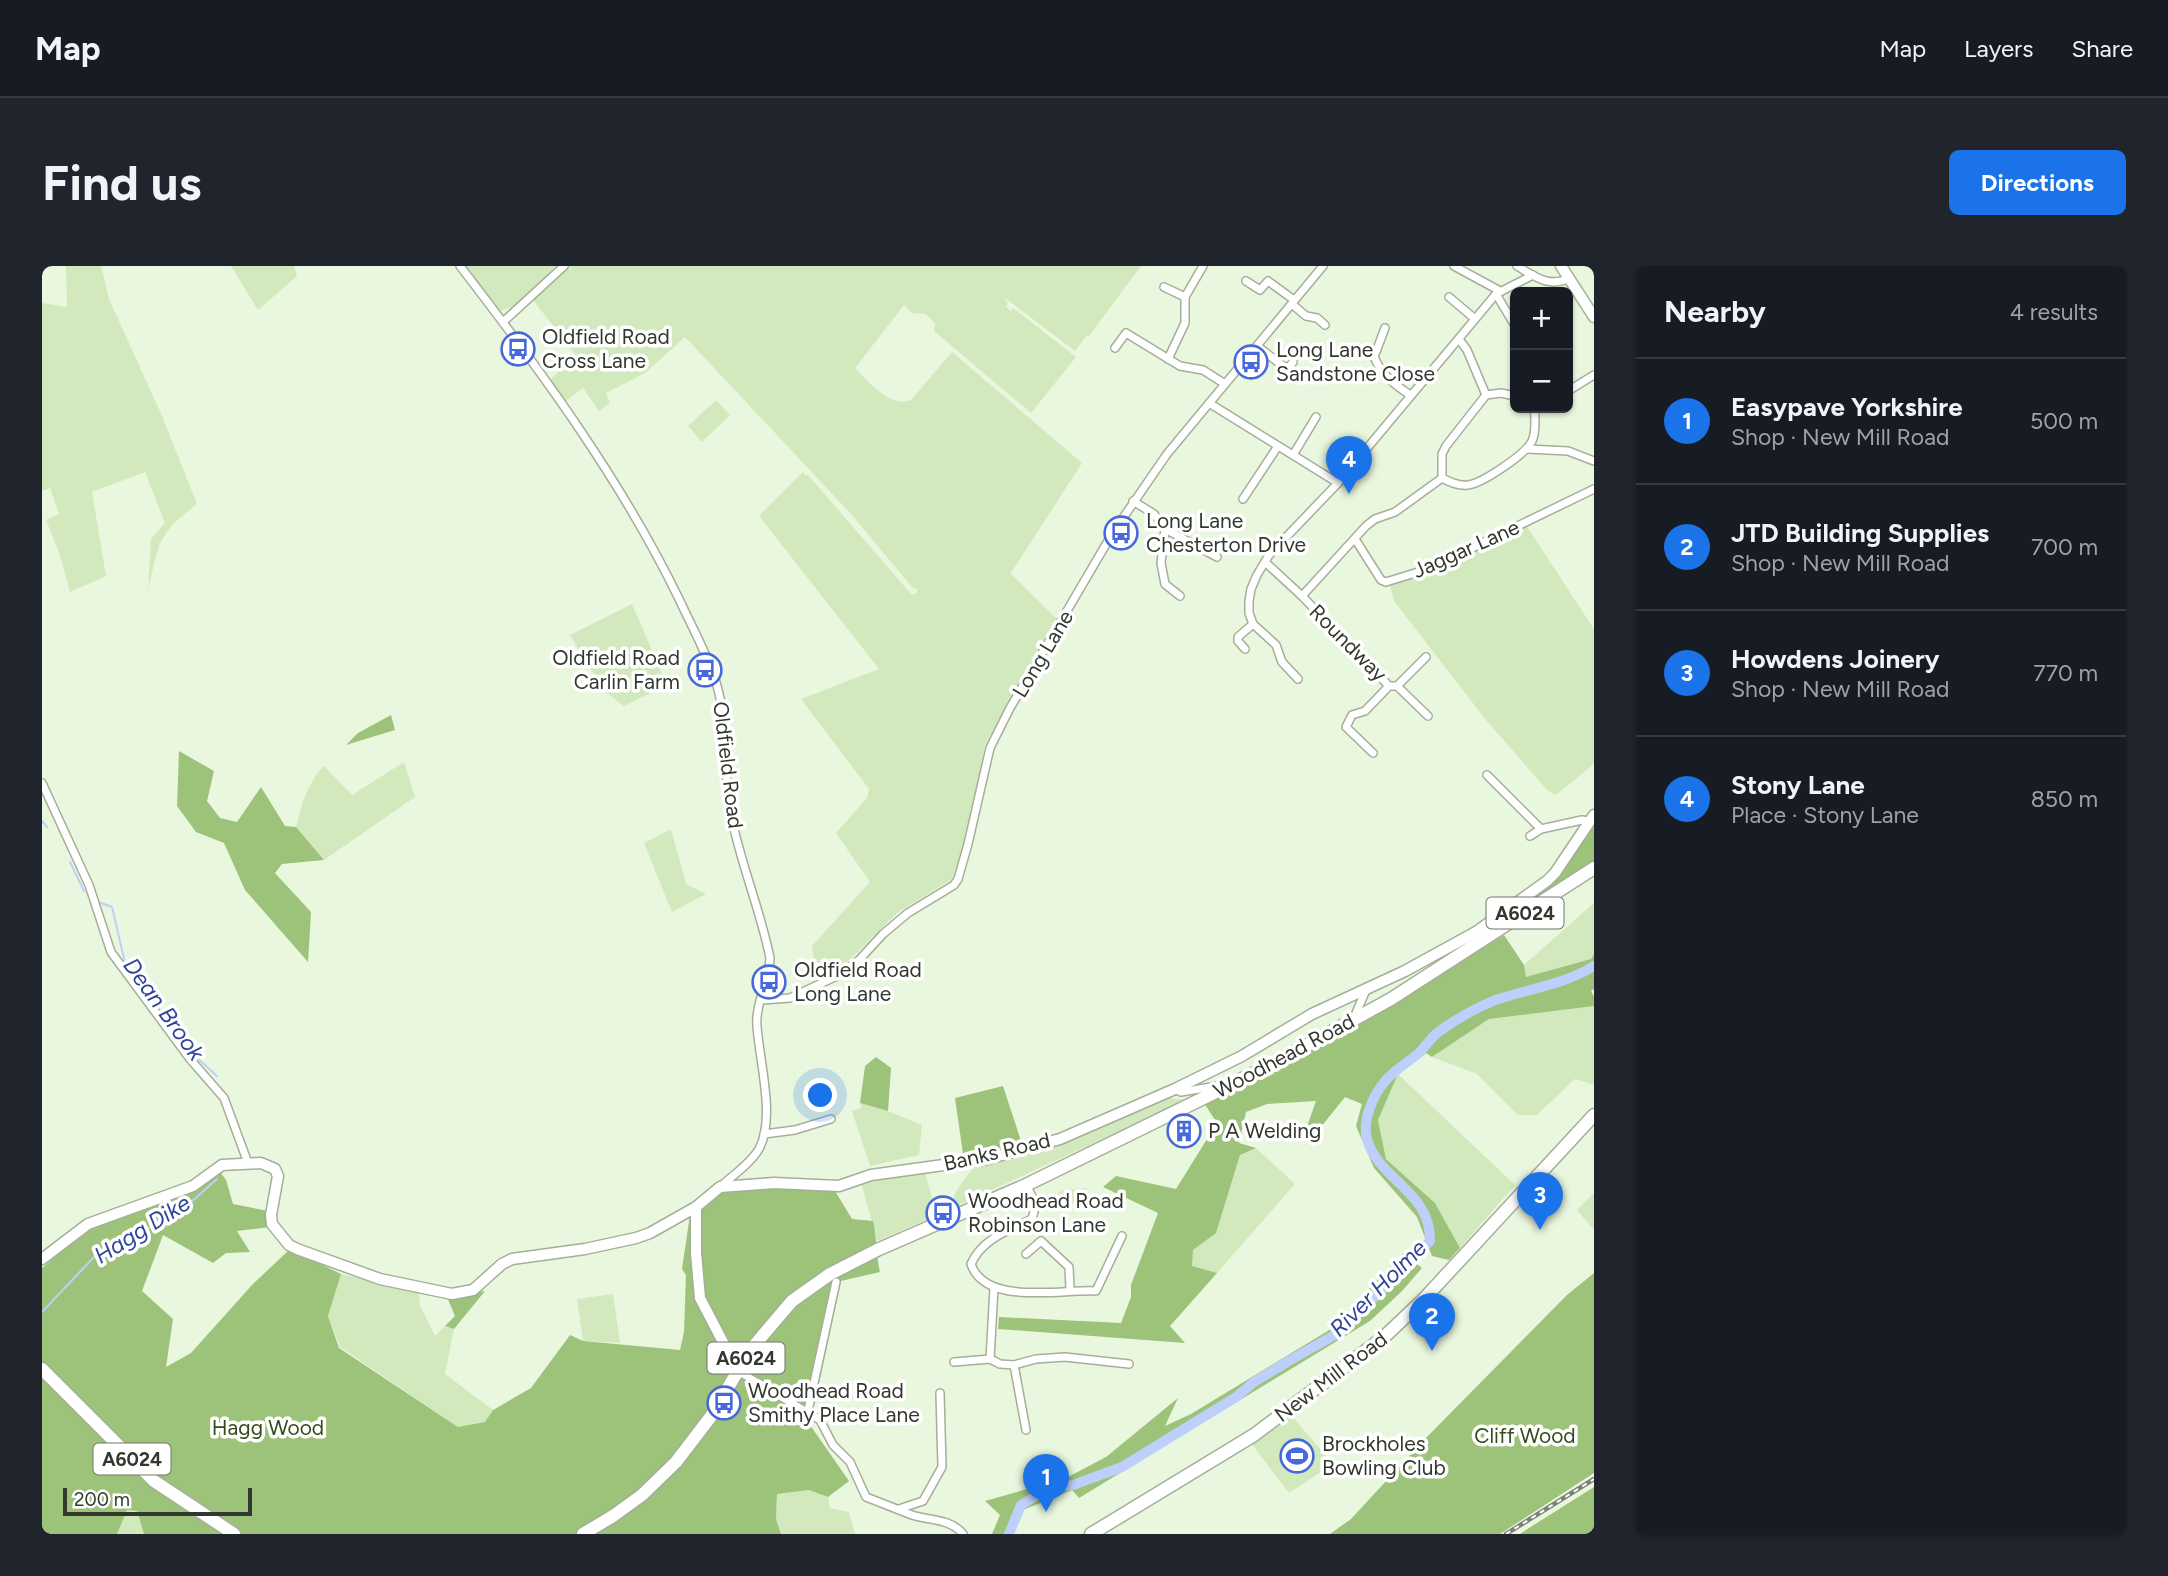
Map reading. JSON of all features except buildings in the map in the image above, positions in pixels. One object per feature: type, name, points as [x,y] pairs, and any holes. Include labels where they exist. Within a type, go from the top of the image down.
[{"type":"main road","name":"Woodhead Road","points":[[583,1534],[642,1494],[676,1462],[712,1415],[749,1352],[792,1301],[830,1274],[877,1250],[1026,1185],[1224,1088],[1353,1020],[1391,999],[1594,868]]},
{"type":"main road","name":"New Mill Road","points":[[1091,1534],[1254,1435],[1391,1332],[1527,1190],[1594,1115]]},
{"type":"main road","name":"A6024","points":[[42,1369],[154,1481],[234,1534]]},
{"type":"street","name":"Oldfield Road","points":[[460,266],[503,322],[597,457],[636,519],[660,561],[712,671],[724,714],[730,808],[770,958],[757,1013],[765,1085],[764,1134]]},
{"type":"street","points":[[503,322],[564,266]]},
{"type":"street","points":[[1168,359],[1185,323],[1185,297],[1203,266]]},
{"type":"street","name":"Long Lane","points":[[762,1000],[790,998],[841,974],[908,913],[954,885],[968,845],[990,748],[1010,708],[1133,501],[1167,454],[1322,266]]},
{"type":"street","points":[[1454,266],[1498,293],[1510,316]]},
{"type":"street","points":[[1517,266],[1555,284],[1570,278]]},
{"type":"street","points":[[1561,266],[1594,317]]},
{"type":"street","points":[[1298,679],[1287,675],[1276,645],[1253,624],[1249,613],[1251,589],[1265,562],[1338,483],[1410,394],[1498,293],[1533,275]]},
{"type":"street","points":[[1246,281],[1260,289],[1268,281],[1306,316],[1317,318],[1325,325]]},
{"type":"street","points":[[1164,287],[1185,297]]},
{"type":"street","points":[[1449,297],[1475,319]]},
{"type":"street","points":[[1385,328],[1374,357],[1388,380],[1410,394]]},
{"type":"street","points":[[1115,348],[1126,333],[1180,366],[1203,370],[1225,384]]},
{"type":"street","points":[[1460,339],[1486,395]]},
{"type":"street","points":[[1257,346],[1287,369]]},
{"type":"street","points":[[1573,388],[1594,376]]},
{"type":"street","points":[[1510,395],[1486,395],[1446,446],[1442,454],[1442,478],[1454,484],[1472,485],[1512,461],[1532,442],[1535,413]]},
{"type":"street","points":[[1209,403],[1338,483]]},
{"type":"street","points":[[1293,455],[1316,417]]},
{"type":"street","points":[[1243,499],[1278,446]]},
{"type":"street","points":[[1527,449],[1568,451],[1594,461]]},
{"type":"street","name":"Roundway","points":[[1302,596],[1375,519],[1395,512],[1442,478]]},
{"type":"street","name":"Jaggar Lane","points":[[1354,539],[1381,580],[1386,582],[1431,568],[1594,489]]},
{"type":"street","points":[[1133,501],[1154,514],[1165,529],[1216,557]]},
{"type":"street","points":[[1165,529],[1161,563],[1165,584],[1181,596]]},
{"type":"street","name":"Roundway","points":[[1265,562],[1427,716]]},
{"type":"street","points":[[1245,649],[1236,644],[1238,637],[1253,624]]},
{"type":"street","name":"Roundway","points":[[1393,686],[1426,657]]},
{"type":"street","points":[[1373,753],[1346,727],[1352,715],[1365,711],[1393,686]]},
{"type":"street","points":[[1487,775],[1541,829]]},
{"type":"street","points":[[42,783],[89,885],[111,952],[190,1059],[224,1098],[247,1163]]},
{"type":"street","points":[[1530,836],[1541,829],[1591,818]]},
{"type":"street","name":"Banks Road","points":[[720,1187],[775,1183],[839,1186],[871,1175],[988,1159],[1060,1139],[1175,1089],[1258,1047],[1312,1014],[1366,990],[1476,932],[1555,873],[1591,818]]},
{"type":"street","points":[[1353,1020],[1366,990]]},
{"type":"street","points":[[1175,1089],[1181,1092],[1217,1086],[1224,1088]]},
{"type":"street","points":[[42,1259],[88,1224],[193,1186],[222,1165],[261,1163],[275,1169],[278,1176],[271,1215],[272,1224],[289,1245],[380,1279],[452,1294],[466,1293],[481,1285],[502,1264],[512,1259],[616,1244],[650,1233],[696,1207],[720,1187],[758,1150],[764,1134],[831,1119]]},
{"type":"street","points":[[1026,1185],[1036,1204],[1032,1219],[977,1249],[971,1264],[975,1275],[994,1289],[1054,1293],[1070,1290],[1096,1291],[1122,1236]]},
{"type":"street","points":[[696,1207],[700,1298],[738,1371],[807,1415],[820,1420],[833,1445],[849,1462],[866,1497],[915,1516],[947,1522],[956,1526],[963,1534]]},
{"type":"street","points":[[1026,1254],[1041,1241],[1069,1268],[1070,1290]]},
{"type":"street","points":[[807,1415],[836,1282]]},
{"type":"street","points":[[990,1359],[994,1289]]},
{"type":"street","points":[[954,1362],[990,1359],[1014,1366],[1036,1359],[1065,1357],[1129,1364]]},
{"type":"street","points":[[1014,1366],[1026,1430]]},
{"type":"street","points":[[898,1509],[923,1501],[942,1467],[940,1393]]},
{"type":"green space","points":[[66,266],[101,266],[109,299],[162,416],[197,504],[166,532],[161,541],[148,591],[151,539],[165,523],[145,472],[92,492],[106,576],[70,592],[60,555],[46,520],[59,514],[50,488],[42,491],[42,303],[67,307]]},
{"type":"green space","points":[[231,266],[294,266],[297,276],[258,310]]},
{"type":"green space","points":[[465,266],[560,266],[515,306],[499,311]]},
{"type":"green space","points":[[570,266],[1141,266],[1075,351],[1005,298],[1008,304],[1006,307],[1011,311],[1013,308],[1076,357],[1031,413],[934,331],[935,324],[926,314],[912,313],[904,305],[855,368],[888,397],[911,400],[952,352],[1082,463],[1011,573],[1009,572],[1057,619],[985,745],[965,844],[952,879],[897,913],[839,970],[816,978],[812,946],[870,882],[836,833],[867,798],[869,789],[801,699],[879,669],[759,516],[804,471],[804,475],[808,475],[912,595],[917,593],[917,589],[912,587],[851,514],[685,337],[645,373],[606,393],[610,403],[599,411],[583,388],[565,402],[550,380],[575,354],[533,300]]},
{"type":"green space","points":[[716,400],[730,415],[702,442],[688,426]]},
{"type":"green space","points":[[1526,525],[1594,629],[1594,764],[1556,795],[1548,791],[1486,720],[1394,601],[1390,585],[1430,572]]},
{"type":"green space","points":[[632,604],[667,685],[624,706],[604,691],[570,635]]},
{"type":"green space","points":[[391,715],[395,730],[346,745],[358,733]]},
{"type":"green space","points":[[179,751],[214,771],[207,801],[220,818],[237,822],[261,787],[285,826],[296,827],[324,860],[282,864],[275,873],[311,912],[308,962],[245,890],[224,843],[196,832],[177,806]]},
{"type":"green space","points":[[404,762],[415,797],[324,860],[296,827],[306,795],[318,773],[324,766],[352,795]]},
{"type":"green space","points":[[1594,828],[1594,862],[1543,897],[1531,900],[1554,880],[1589,829]]},
{"type":"green space","points":[[671,829],[686,884],[706,894],[672,912],[644,843]]},
{"type":"green space","points":[[1594,903],[1594,954],[1591,959],[1526,978],[1524,965]]},
{"type":"green space","points":[[1504,935],[1524,965],[1526,977],[1591,959],[1594,954],[1594,989],[1591,991],[1594,1006],[1489,1019],[1432,1057],[1426,1053],[1398,1074],[1378,1120],[1386,1159],[1435,1203],[1460,1248],[1449,1260],[1432,1256],[1417,1217],[1374,1168],[1356,1126],[1362,1104],[1345,1097],[1308,1143],[1304,1135],[1316,1101],[1267,1104],[1246,1112],[1239,1143],[1256,1148],[1240,1155],[1216,1233],[1193,1250],[1192,1266],[1217,1273],[1170,1326],[1185,1343],[998,1329],[999,1317],[1121,1323],[1131,1297],[1131,1285],[1158,1213],[1103,1187],[1116,1176],[1176,1189],[1217,1123],[1204,1103],[1384,1009]]},
{"type":"green space","points":[[1594,1006],[1594,1085],[1575,1079],[1537,1115],[1518,1115],[1477,1074],[1432,1057],[1489,1019]]},
{"type":"green space","points":[[876,1057],[891,1068],[888,1111],[860,1103],[865,1066]]},
{"type":"green space","points":[[1398,1074],[1515,1185],[1460,1248],[1435,1203],[1386,1159],[1378,1120]]},
{"type":"green space","points":[[1003,1086],[1022,1144],[963,1154],[955,1098]]},
{"type":"green space","points":[[1168,1098],[1188,1100],[948,1210],[958,1188],[977,1163],[993,1164],[1063,1142]]},
{"type":"green space","points":[[860,1103],[922,1125],[919,1155],[870,1166],[852,1111],[861,1108]]},
{"type":"green space","points":[[1256,1148],[1295,1184],[1217,1273],[1191,1266],[1193,1250],[1216,1233],[1240,1155]]},
{"type":"green space","name":"Hagg Wood","points":[[220,1172],[226,1180],[233,1204],[268,1211],[270,1227],[237,1231],[250,1252],[226,1253],[213,1263],[163,1235],[142,1291],[173,1319],[166,1367],[191,1353],[252,1285],[290,1249],[341,1274],[328,1316],[339,1348],[458,1427],[485,1422],[493,1410],[531,1388],[570,1335],[583,1341],[680,1350],[684,1332],[686,1275],[682,1269],[690,1215],[718,1195],[734,1188],[762,1185],[835,1191],[852,1219],[873,1221],[880,1272],[841,1281],[810,1425],[849,1481],[828,1497],[809,1490],[777,1494],[776,1519],[781,1534],[144,1534],[137,1511],[127,1510],[117,1534],[42,1534],[42,1268],[92,1225],[217,1173],[217,1177]]},
{"type":"green space","points":[[925,1173],[937,1215],[877,1241],[861,1182],[873,1178]]},
{"type":"green space","points":[[1087,1188],[1077,1202],[1055,1205],[1058,1193],[1063,1190]]},
{"type":"green space","points":[[1594,1193],[1594,1230],[1577,1210]]},
{"type":"green space","points":[[1403,1253],[1422,1268],[1370,1321],[1079,1498],[1072,1490],[1023,1510],[1009,1534],[992,1534],[1000,1515],[985,1501],[1066,1478],[1106,1457],[1178,1398],[1165,1426],[1191,1414],[1331,1329]]},
{"type":"green space","name":"Cliff Wood","points":[[1594,1273],[1594,1473],[1500,1534],[1330,1534],[1351,1519],[1424,1440],[1567,1295]]},
{"type":"green space","points":[[341,1274],[419,1292],[420,1305],[435,1336],[445,1326],[454,1329],[445,1374],[493,1410],[485,1422],[458,1427],[340,1347],[328,1316]]},
{"type":"green space","points":[[485,1291],[454,1329],[445,1326],[455,1316],[447,1297]]},
{"type":"green space","points":[[613,1294],[620,1343],[583,1341],[577,1299]]},
{"type":"green space","points":[[1290,1414],[1333,1464],[1289,1493],[1251,1443]]},
{"type":"green space","points":[[1594,1487],[1594,1534],[1520,1534],[1529,1528]]},
{"type":"green space","points":[[810,1490],[828,1497],[830,1508],[849,1512],[855,1534],[781,1534],[776,1519],[777,1494]]},
{"type":"green space","points":[[127,1510],[137,1511],[144,1534],[117,1534]]},
{"type":"waterway","name":"Dean Brook","points":[[42,821],[47,827]]},
{"type":"waterway","name":"Dean Brook","points":[[70,862],[84,891]]},
{"type":"waterway","name":"Dean Brook","points":[[101,903],[112,907],[125,963],[193,1054],[217,1076]]},
{"type":"waterway","name":"River Holme","points":[[1009,1534],[1021,1505],[1058,1486],[1073,1485],[1122,1467],[1236,1397],[1254,1382],[1340,1332],[1430,1241],[1428,1224],[1422,1210],[1414,1198],[1382,1166],[1367,1139],[1367,1116],[1381,1086],[1419,1053],[1437,1033],[1464,1016],[1493,1001],[1558,982],[1594,966]]},
{"type":"waterway","name":"Hagg Dike","points":[[42,1312],[95,1256],[166,1219],[190,1203],[217,1179]]},
{"type":"railway","points":[[1506,1534],[1594,1479]]},
{"type":"place","name":"Oldfield Road Cross Lane","points":[[518,349]]},
{"type":"place","name":"Long Lane Sandstone Close","points":[[1251,362]]},
{"type":"place","name":"Stony Lane","points":[[1349,494]]},
{"type":"place","name":"Long Lane Chesterton Drive","points":[[1121,533]]},
{"type":"place","name":"Oldfield Road Carlin Farm","points":[[705,670]]},
{"type":"place","name":"Oldfield Road Long Lane","points":[[769,982]]},
{"type":"place","name":"P A Welding","points":[[1184,1131]]},
{"type":"place","name":"Woodhead Road Robinson Lane","points":[[943,1213]]},
{"type":"place","name":"Howdens Joinery","points":[[1540,1230]]},
{"type":"place","name":"JTD Building Supplies","points":[[1432,1351]]},
{"type":"place","name":"Woodhead Road Smithy Place Lane","points":[[724,1403]]},
{"type":"place","name":"Brockholes Bowling Club","points":[[1297,1456]]},
{"type":"place","name":"Easypave Yorkshire","points":[[1046,1512]]}]
